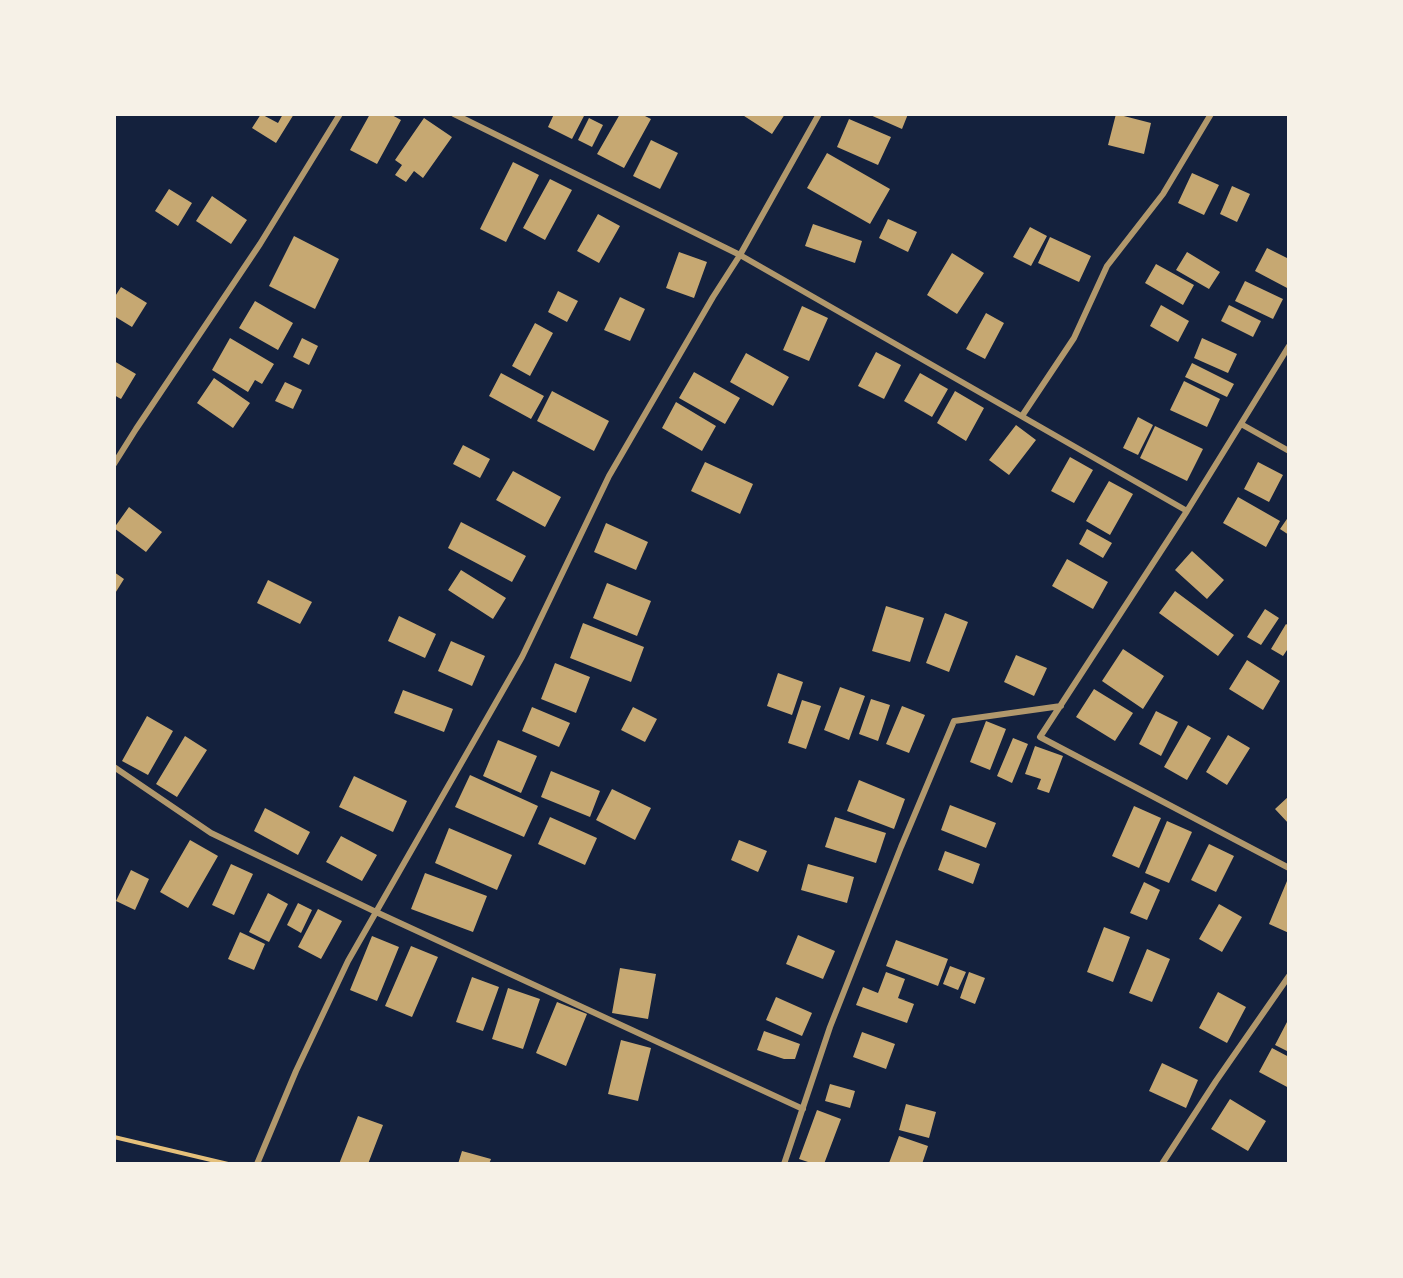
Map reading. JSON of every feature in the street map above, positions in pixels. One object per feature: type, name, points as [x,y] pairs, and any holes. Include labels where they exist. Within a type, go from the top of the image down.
[{"type":"street","points":[[114,465],[135,429],[260,244],[340,114]]},
{"type":"street","points":[[454,114],[740,255],[1187,511]]},
{"type":"street","points":[[257,1164],[301,1061],[348,961],[522,657],[609,476],[713,297],[740,255],[819,114]]},
{"type":"street","points":[[1022,416],[1074,338],[1107,266],[1163,194],[1211,114]]},
{"type":"street","points":[[1289,346],[1187,511],[1041,737],[1289,868]]},
{"type":"street","points":[[1241,424],[1289,451]]},
{"type":"street","points":[[784,1164],[830,1027],[901,847],[954,722],[1061,706]]},
{"type":"street","points":[[114,767],[211,833],[376,912],[803,1108]]},
{"type":"street","points":[[1162,1164],[1289,976]]},
{"type":"path","points":[[114,1137],[228,1164]]},
{"type":"building","points":[[261,114],[278,123],[283,114],[294,114],[276,143],[252,128]]},
{"type":"building","points":[[370,114],[390,114],[401,120],[377,164],[350,150]]},
{"type":"building","points":[[554,114],[585,114],[572,139],[548,127]]},
{"type":"building","points":[[620,114],[641,114],[651,119],[624,168],[597,154]]},
{"type":"building","points":[[741,114],[785,114],[772,134]]},
{"type":"building","points":[[868,114],[908,114],[902,129]]},
{"type":"building","points":[[1116,114],[1151,123],[1144,154],[1108,145]]},
{"type":"building","points":[[424,118],[452,137],[423,178],[414,171],[406,182],[395,175],[402,165],[395,160]]},
{"type":"building","points":[[589,118],[603,125],[592,147],[578,140]]},
{"type":"building","points":[[849,119],[891,137],[878,165],[837,147]]},
{"type":"building","points":[[651,140],[678,153],[660,189],[633,176]]},
{"type":"building","points":[[827,153],[890,189],[870,224],[807,188]]},
{"type":"building","points":[[513,162],[539,175],[506,242],[480,229]]},
{"type":"building","points":[[1192,173],[1219,185],[1204,215],[1178,203]]},
{"type":"building","points":[[550,179],[572,190],[545,240],[523,228]]},
{"type":"building","points":[[1232,186],[1250,194],[1237,222],[1220,214]]},
{"type":"building","points":[[169,189],[192,203],[178,226],[155,211]]},
{"type":"building","points":[[212,196],[247,220],[231,244],[196,221]]},
{"type":"building","points":[[598,214],[620,226],[599,263],[577,251]]},
{"type":"building","points":[[888,219],[917,232],[908,252],[879,238]]},
{"type":"building","points":[[813,224],[862,241],[855,263],[805,246]]},
{"type":"building","points":[[1030,227],[1047,236],[1031,266],[1013,257]]},
{"type":"building","points":[[294,236],[339,259],[315,309],[269,286]]},
{"type":"building","points":[[1050,237],[1091,256],[1079,282],[1038,263]]},
{"type":"building","points":[[1267,248],[1289,259],[1289,289],[1255,271]]},
{"type":"building","points":[[679,252],[707,262],[694,298],[666,288]]},
{"type":"building","points":[[1187,252],[1220,272],[1209,289],[1176,270]]},
{"type":"building","points":[[952,253],[984,273],[957,314],[927,295]]},
{"type":"building","points":[[1156,264],[1194,285],[1183,305],[1145,283]]},
{"type":"building","points":[[1245,281],[1283,299],[1273,319],[1235,301]]},
{"type":"building","points":[[121,287],[147,303],[132,327],[114,316],[114,298]]},
{"type":"building","points":[[558,291],[578,301],[567,322],[548,312]]},
{"type":"building","points":[[620,297],[645,309],[630,341],[604,330]]},
{"type":"building","points":[[255,301],[293,323],[278,350],[239,328]]},
{"type":"building","points":[[1161,305],[1189,321],[1178,342],[1150,326]]},
{"type":"building","points":[[1229,305],[1261,321],[1253,337],[1221,321]]},
{"type":"building","points":[[802,306],[828,318],[809,361],[783,350]]},
{"type":"building","points":[[986,313],[1004,323],[985,359],[966,349]]},
{"type":"building","points":[[535,323],[553,333],[530,376],[512,366]]},
{"type":"building","points":[[230,338],[274,364],[262,384],[255,380],[248,392],[212,370]]},
{"type":"building","points":[[302,338],[318,346],[309,365],[293,357]]},
{"type":"building","points":[[1202,338],[1237,354],[1228,373],[1194,358]]},
{"type":"building","points":[[876,352],[901,365],[884,399],[858,386]]},
{"type":"building","points":[[746,353],[789,377],[773,406],[730,382]]},
{"type":"building","points":[[114,361],[136,374],[121,399],[114,395]]},
{"type":"building","points":[[1192,363],[1234,384],[1227,397],[1185,377]]},
{"type":"building","points":[[694,372],[740,398],[725,424],[679,398]]},
{"type":"building","points":[[501,373],[544,396],[531,419],[489,396]]},
{"type":"building","points":[[920,373],[948,389],[932,417],[904,401]]},
{"type":"building","points":[[214,378],[250,403],[233,428],[197,403]]},
{"type":"building","points":[[1184,381],[1220,399],[1207,427],[1170,410]]},
{"type":"building","points":[[285,382],[302,390],[293,409],[275,401]]},
{"type":"building","points":[[552,391],[609,421],[594,451],[537,421]]},
{"type":"building","points":[[955,391],[984,408],[966,441],[937,423]]},
{"type":"building","points":[[676,402],[716,426],[702,451],[662,428]]},
{"type":"building","points":[[1138,417],[1153,425],[1138,455],[1123,448]]},
{"type":"building","points":[[1016,425],[1036,440],[1009,475],[989,460]]},
{"type":"building","points":[[1155,426],[1203,449],[1187,481],[1140,458]]},
{"type":"building","points":[[463,445],[490,459],[480,478],[453,464]]},
{"type":"building","points":[[1070,457],[1093,470],[1074,503],[1051,491]]},
{"type":"building","points":[[705,462],[753,484],[740,514],[691,491]]},
{"type":"building","points":[[1258,462],[1283,475],[1269,502],[1244,489]]},
{"type":"building","points":[[513,471],[561,497],[545,527],[496,500]]},
{"type":"building","points":[[1109,481],[1133,494],[1110,535],[1086,521]]},
{"type":"building","points":[[1238,497],[1280,521],[1266,547],[1223,523]]},
{"type":"building","points":[[129,507],[162,532],[146,552],[114,528]]},
{"type":"building","points":[[1289,516],[1289,535],[1280,529]]},
{"type":"building","points":[[461,522],[526,556],[512,582],[448,548]]},
{"type":"building","points":[[606,523],[648,542],[636,570],[594,552]]},
{"type":"building","points":[[1087,529],[1112,543],[1103,558],[1079,544]]},
{"type":"building","points":[[1192,551],[1224,580],[1207,599],[1175,570]]},
{"type":"building","points":[[1067,559],[1108,582],[1093,609],[1052,586]]},
{"type":"building","points":[[461,570],[506,598],[493,619],[448,590]]},
{"type":"building","points":[[114,572],[124,579],[114,595]]},
{"type":"building","points":[[268,580],[312,602],[300,624],[257,603]]},
{"type":"building","points":[[607,583],[651,601],[637,636],[593,618]]},
{"type":"building","points":[[1175,591],[1234,635],[1218,656],[1159,613]]},
{"type":"building","points":[[886,606],[924,618],[910,662],[872,651]]},
{"type":"building","points":[[1265,609],[1279,618],[1261,645],[1247,637]]},
{"type":"building","points":[[945,613],[968,622],[949,672],[926,663]]},
{"type":"building","points":[[399,616],[436,634],[425,658],[388,641]]},
{"type":"building","points":[[583,623],[644,647],[631,682],[570,658]]},
{"type":"building","points":[[1286,624],[1289,626],[1289,647],[1283,656],[1271,649]]},
{"type":"building","points":[[451,641],[485,656],[472,686],[438,671]]},
{"type":"building","points":[[1123,649],[1164,676],[1143,709],[1102,681]]},
{"type":"building","points":[[1016,655],[1047,668],[1034,696],[1004,682]]},
{"type":"building","points":[[1247,660],[1280,681],[1263,710],[1229,689]]},
{"type":"building","points":[[555,663],[590,677],[576,713],[541,699]]},
{"type":"building","points":[[778,673],[803,682],[792,715],[767,706]]},
{"type":"building","points":[[840,687],[865,696],[849,740],[824,730]]},
{"type":"building","points":[[1094,689],[1133,713],[1115,741],[1076,717]]},
{"type":"building","points":[[403,690],[453,709],[444,732],[394,713]]},
{"type":"building","points":[[871,699],[890,705],[878,741],[859,734]]},
{"type":"building","points":[[802,700],[821,706],[806,749],[788,743]]},
{"type":"building","points":[[902,706],[925,715],[909,753],[886,744]]},
{"type":"building","points":[[532,707],[570,723],[559,747],[522,731]]},
{"type":"building","points":[[633,707],[657,719],[645,742],[621,730]]},
{"type":"building","points":[[1156,711],[1178,722],[1161,756],[1139,744]]},
{"type":"building","points":[[147,716],[173,731],[148,775],[122,761]]},
{"type":"building","points":[[986,721],[1006,729],[990,770],[970,762]]},
{"type":"building","points":[[1188,725],[1211,738],[1187,780],[1164,767]]},
{"type":"building","points":[[1228,735],[1250,748],[1227,785],[1206,772]]},
{"type":"building","points":[[185,736],[207,750],[177,797],[156,784]]},
{"type":"building","points":[[1013,738],[1028,744],[1012,783],[997,776]]},
{"type":"building","points":[[498,740],[537,756],[521,793],[483,776]]},
{"type":"building","points":[[1035,746],[1063,756],[1049,793],[1037,789],[1041,779],[1025,774]]},
{"type":"building","points":[[551,771],[600,791],[590,817],[541,797]]},
{"type":"building","points":[[470,775],[538,806],[524,837],[455,807]]},
{"type":"building","points":[[354,776],[407,801],[393,832],[339,807]]},
{"type":"building","points":[[859,780],[905,799],[894,829],[847,811]]},
{"type":"building","points":[[612,789],[651,808],[635,840],[596,820]]},
{"type":"building","points":[[1289,796],[1289,824],[1275,809]]},
{"type":"building","points":[[950,805],[996,823],[986,848],[941,830]]},
{"type":"building","points":[[1134,806],[1161,818],[1139,868],[1112,856]]},
{"type":"building","points":[[265,808],[310,832],[298,855],[254,831]]},
{"type":"building","points":[[550,817],[597,838],[585,865],[538,844]]},
{"type":"building","points":[[835,817],[886,833],[876,863],[825,847]]},
{"type":"building","points":[[1167,821],[1192,832],[1169,883],[1145,873]]},
{"type":"building","points":[[449,828],[512,855],[497,890],[435,863]]},
{"type":"building","points":[[341,836],[377,855],[362,881],[326,862]]},
{"type":"building","points":[[190,840],[218,856],[188,908],[160,892]]},
{"type":"building","points":[[739,840],[767,851],[758,872],[731,860]]},
{"type":"building","points":[[1209,844],[1234,856],[1216,892],[1191,880]]},
{"type":"building","points":[[945,851],[980,864],[973,884],[938,870]]},
{"type":"building","points":[[231,864],[253,874],[234,915],[212,905]]},
{"type":"building","points":[[808,864],[854,877],[847,903],[801,890]]},
{"type":"building","points":[[131,870],[149,879],[135,910],[116,901]]},
{"type":"building","points":[[425,873],[487,896],[473,932],[411,909]]},
{"type":"building","points":[[1287,881],[1289,882],[1289,933],[1269,924]]},
{"type":"building","points":[[1144,882],[1160,890],[1147,920],[1130,913]]},
{"type":"building","points":[[268,893],[288,904],[269,942],[249,932]]},
{"type":"building","points":[[298,903],[312,910],[301,933],[287,925]]},
{"type":"building","points":[[1219,904],[1242,917],[1222,952],[1199,939]]},
{"type":"building","points":[[318,909],[342,921],[321,959],[298,947]]},
{"type":"building","points":[[1104,927],[1130,937],[1113,982],[1087,972]]},
{"type":"building","points":[[240,932],[265,944],[254,970],[228,959]]},
{"type":"building","points":[[798,935],[835,951],[823,979],[786,964]]},
{"type":"building","points":[[372,936],[399,947],[377,1001],[350,990]]},
{"type":"building","points":[[896,940],[948,959],[938,986],[886,966]]},
{"type":"building","points":[[411,946],[438,957],[412,1017],[385,1006]]},
{"type":"building","points":[[1147,949],[1170,959],[1152,1002],[1129,993]]},
{"type":"building","points":[[950,966],[966,972],[958,990],[943,984]]},
{"type":"building","points":[[620,968],[656,974],[648,1019],[612,1013]]},
{"type":"building","points":[[886,972],[905,979],[898,998],[914,1004],[907,1023],[856,1005],[863,987],[878,993]]},
{"type":"building","points":[[969,972],[985,978],[975,1004],[960,998]]},
{"type":"building","points":[[472,977],[499,987],[483,1031],[456,1022]]},
{"type":"building","points":[[508,988],[540,999],[523,1049],[492,1039]]},
{"type":"building","points":[[1218,992],[1246,1007],[1227,1043],[1199,1028]]},
{"type":"building","points":[[776,997],[812,1013],[802,1036],[766,1020]]},
{"type":"building","points":[[557,1002],[587,1014],[566,1066],[536,1053]]},
{"type":"building","points":[[1287,1022],[1289,1023],[1289,1052],[1275,1045]]},
{"type":"building","points":[[764,1031],[800,1044],[795,1059],[784,1059],[757,1050]]},
{"type":"building","points":[[862,1032],[895,1044],[886,1069],[853,1057]]},
{"type":"building","points":[[621,1040],[651,1048],[638,1101],[608,1094]]},
{"type":"building","points":[[1272,1048],[1289,1057],[1289,1088],[1259,1072]]},
{"type":"building","points":[[1162,1063],[1198,1080],[1186,1108],[1149,1091]]},
{"type":"building","points":[[830,1084],[855,1091],[850,1108],[825,1101]]},
{"type":"building","points":[[1230,1099],[1266,1121],[1248,1151],[1211,1129]]},
{"type":"building","points":[[906,1104],[936,1112],[929,1138],[899,1130]]},
{"type":"building","points":[[817,1110],[841,1119],[824,1164],[814,1164],[799,1159]]},
{"type":"building","points":[[358,1116],[383,1125],[368,1164],[339,1164]]},
{"type":"building","points":[[899,1136],[928,1146],[922,1164],[889,1163]]},
{"type":"building","points":[[462,1151],[491,1159],[489,1164],[458,1164]]}]
